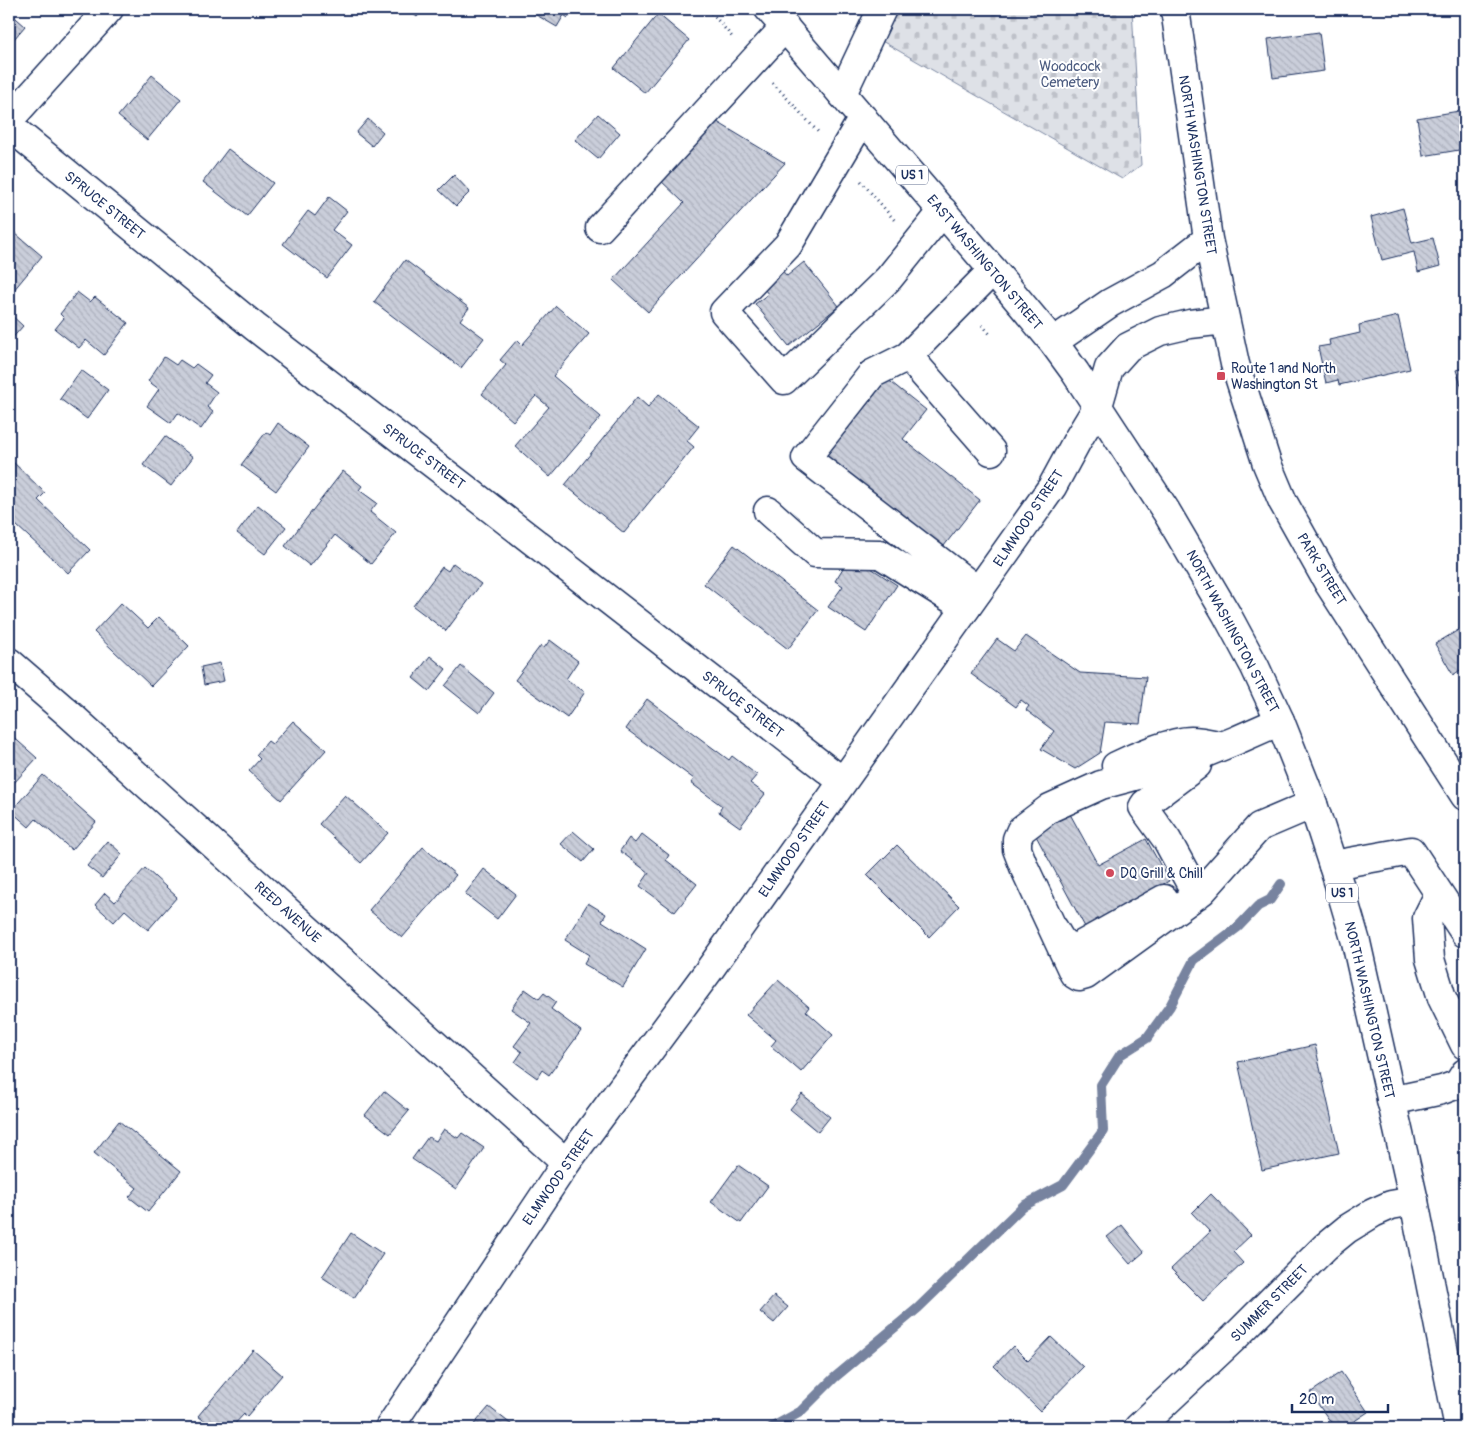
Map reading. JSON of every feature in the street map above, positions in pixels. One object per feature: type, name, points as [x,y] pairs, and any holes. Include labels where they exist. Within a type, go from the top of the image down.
[{"type":"main road","points":[[9,120],[109,9]]},
{"type":"main road","points":[[842,94],[882,9]]},
{"type":"main road","name":"NORTH WASHINGTON STREET","points":[[1175,9],[1208,240],[1225,320]]},
{"type":"main road","points":[[600,228],[778,15]]},
{"type":"main road","name":"EAST WASHINGTON STREET","points":[[778,15],[842,94],[994,270],[1053,342],[1098,406]]},
{"type":"main road","points":[[863,118],[788,245],[724,312],[784,380],[890,278],[942,211]]},
{"type":"main road","name":"SPRUCE STREET","points":[[9,126],[255,327],[842,781]]},
{"type":"main road","points":[[1053,342],[1110,303],[1163,274],[1208,240]]},
{"type":"main road","points":[[972,600],[806,458],[872,374],[908,356],[994,270]]},
{"type":"main road","name":"ELMWOOD STREET","points":[[390,1428],[566,1163],[710,969],[1052,487],[1078,438],[1098,406],[1110,368],[1128,347],[1160,331],[1190,324],[1225,320]]},
{"type":"main road","name":"PARK STREET","points":[[1225,320],[1235,364],[1250,412],[1267,464],[1283,502],[1329,584],[1465,796]]},
{"type":"main road","points":[[908,356],[991,451]]},
{"type":"main road","name":"NORTH WASHINGTON STREET","points":[[1098,406],[1199,564],[1250,658],[1280,721],[1313,804],[1356,942],[1414,1201],[1459,1428]]},
{"type":"main road","points":[[768,511],[815,553],[880,554],[972,600]]},
{"type":"main road","name":"REED AVENUE","points":[[9,662],[566,1163]]},
{"type":"main road","points":[[1280,721],[1176,765],[1101,785],[1050,808],[1021,830],[1017,849],[1074,974],[1079,977],[1086,974],[1194,890],[1259,827],[1313,804]]},
{"type":"main road","points":[[1194,890],[1166,840],[1144,807],[1145,804],[1222,746]]},
{"type":"main road","points":[[1333,865],[1411,851],[1465,933]]},
{"type":"main road","points":[[1439,894],[1427,918],[1430,959],[1442,998],[1465,1046]]},
{"type":"main road","points":[[1392,1101],[1442,1090],[1458,1084],[1465,1073]]},
{"type":"main road","name":"SUMMER STREET","points":[[1138,1428],[1235,1337],[1325,1247],[1347,1229],[1373,1213],[1391,1205],[1414,1201]]},
{"type":"green space","name":"Woodcock Cemetery","points":[[893,9],[1132,9],[1141,165],[1122,179],[880,40]]},
{"type":"building","points":[[407,9],[424,9],[417,17]]},
{"type":"building","points":[[438,9],[448,9],[444,14]]},
{"type":"building","points":[[526,9],[574,9],[568,18],[564,15],[557,27]]},
{"type":"building","points":[[9,12],[25,26],[9,45]]},
{"type":"building","points":[[658,14],[689,40],[645,93],[614,68]]},
{"type":"building","points":[[1319,32],[1324,71],[1273,78],[1268,39]]},
{"type":"building","points":[[152,75],[181,99],[147,140],[118,116]]},
{"type":"building","points":[[1465,110],[1465,149],[1423,156],[1417,118]]},
{"type":"building","points":[[598,114],[620,133],[598,159],[575,140]]},
{"type":"building","points":[[709,117],[785,163],[648,312],[613,280],[684,203],[658,178]]},
{"type":"building","points":[[368,119],[383,132],[372,146],[356,133]]},
{"type":"building","points":[[228,149],[273,183],[247,216],[203,182]]},
{"type":"building","points":[[454,175],[470,192],[456,206],[439,190]]},
{"type":"building","points":[[329,197],[347,211],[332,230],[352,245],[327,278],[283,244],[308,211],[315,216]]},
{"type":"building","points":[[1403,208],[1412,243],[1433,238],[1440,266],[1418,272],[1414,252],[1382,260],[1371,217]]},
{"type":"building","points":[[9,228],[42,256],[13,291],[9,288]]},
{"type":"building","points":[[405,260],[469,308],[460,320],[484,338],[461,368],[374,302]]},
{"type":"building","points":[[804,262],[839,306],[789,346],[755,304],[768,294],[759,282],[778,266],[787,276]]},
{"type":"building","points":[[77,292],[90,302],[95,297],[128,323],[104,355],[86,340],[79,348],[55,329],[64,318],[60,314]]},
{"type":"building","points":[[556,306],[589,334],[553,376],[601,417],[550,477],[515,446],[549,407],[536,396],[513,421],[482,394],[506,365],[500,360],[517,340],[522,345]]},
{"type":"building","points":[[9,313],[23,326],[9,342]]},
{"type":"building","points":[[1398,316],[1410,369],[1339,385],[1338,380],[1326,383],[1318,347],[1330,345],[1329,340],[1360,333],[1359,325]]},
{"type":"building","points":[[164,357],[176,365],[180,360],[192,368],[196,364],[211,375],[205,383],[217,392],[207,407],[213,412],[201,429],[178,413],[171,423],[147,406],[159,389],[148,381]]},
{"type":"building","points":[[1465,367],[1465,397],[1456,370]]},
{"type":"building","points":[[81,370],[108,390],[87,419],[60,399]]},
{"type":"building","points":[[887,379],[926,410],[903,439],[980,500],[940,551],[823,460]]},
{"type":"building","points":[[659,394],[699,426],[687,441],[694,447],[624,533],[565,485],[637,397],[648,407]]},
{"type":"building","points":[[278,423],[309,447],[276,491],[241,465],[266,432],[270,435]]},
{"type":"building","points":[[165,436],[193,457],[171,486],[143,465]]},
{"type":"building","points":[[9,458],[45,493],[38,500],[90,550],[68,573],[16,525],[9,531]]},
{"type":"building","points":[[343,471],[362,486],[359,490],[377,503],[370,512],[396,533],[371,564],[335,535],[310,566],[285,546]]},
{"type":"building","points":[[258,505],[286,527],[265,554],[237,533]]},
{"type":"building","points":[[734,545],[818,610],[788,649],[704,584]]},
{"type":"building","points":[[848,560],[860,561],[897,585],[866,632],[828,607],[843,586],[835,581]]},
{"type":"building","points":[[453,563],[481,584],[446,631],[413,606],[442,567],[448,571]]},
{"type":"building","points":[[121,603],[148,628],[159,617],[189,646],[151,686],[94,632]]},
{"type":"building","points":[[1465,626],[1465,667],[1453,675],[1435,644]]},
{"type":"building","points":[[1026,636],[1080,673],[1146,677],[1140,724],[1105,722],[1100,753],[1075,769],[1041,749],[1054,731],[1026,710],[1029,706],[1021,700],[1016,707],[971,674],[997,639],[1014,651]]},
{"type":"building","points":[[550,640],[578,661],[566,679],[585,692],[567,718],[515,680],[541,645],[544,648]]},
{"type":"building","points":[[430,656],[446,669],[429,691],[413,678]]},
{"type":"building","points":[[220,663],[224,681],[204,685],[201,667]]},
{"type":"building","points":[[461,666],[494,693],[479,713],[445,686]]},
{"type":"building","points":[[647,699],[729,760],[732,756],[757,775],[750,783],[765,794],[740,827],[719,812],[722,806],[691,783],[694,779],[626,729]]},
{"type":"building","points":[[293,721],[326,750],[281,800],[249,771],[260,759],[256,755],[268,741],[272,744]]},
{"type":"building","points":[[10,734],[37,758],[13,784],[9,781]]},
{"type":"building","points":[[43,775],[96,822],[72,850],[36,819],[29,827],[11,811]]},
{"type":"building","points":[[345,795],[388,833],[361,863],[319,824]]},
{"type":"building","name":"DQ Grill & Chill","points":[[1070,814],[1098,865],[1146,839],[1169,881],[1085,927],[1035,834]]},
{"type":"building","points":[[573,831],[594,849],[583,862],[561,844]]},
{"type":"building","points":[[642,834],[669,855],[666,860],[697,884],[675,912],[640,886],[649,873],[620,851],[629,838],[635,843]]},
{"type":"building","points":[[108,841],[122,854],[102,878],[87,866]]},
{"type":"building","points":[[897,845],[959,906],[929,937],[867,875]]},
{"type":"building","points":[[423,847],[456,875],[402,938],[369,910]]},
{"type":"building","points":[[145,868],[177,897],[148,930],[125,910],[114,922],[95,905],[105,893],[115,902]]},
{"type":"building","points":[[484,869],[516,894],[497,919],[465,894]]},
{"type":"building","points":[[588,903],[606,914],[602,921],[646,949],[623,987],[584,964],[589,955],[565,940]]},
{"type":"building","points":[[778,980],[809,1007],[806,1011],[833,1035],[801,1072],[771,1046],[776,1040],[746,1015]]},
{"type":"building","points":[[525,989],[539,999],[544,993],[556,1002],[551,1009],[581,1031],[549,1075],[542,1070],[537,1078],[515,1062],[522,1052],[514,1046],[531,1023],[511,1009]]},
{"type":"building","points":[[1465,996],[1465,1020],[1454,1002]]},
{"type":"building","points":[[1315,1045],[1339,1153],[1262,1170],[1238,1062]]},
{"type":"building","points":[[384,1091],[409,1111],[390,1134],[365,1115]]},
{"type":"building","points":[[802,1094],[830,1117],[818,1132],[790,1109]]},
{"type":"building","points":[[119,1121],[181,1171],[148,1212],[129,1197],[137,1188],[94,1153]]},
{"type":"building","points":[[444,1129],[458,1138],[462,1133],[484,1148],[456,1189],[412,1159],[428,1137],[436,1141]]},
{"type":"building","points":[[738,1165],[768,1186],[741,1223],[711,1202]]},
{"type":"building","points":[[1211,1194],[1251,1235],[1233,1252],[1243,1263],[1203,1301],[1171,1269],[1210,1232],[1192,1213]]},
{"type":"building","points":[[1122,1225],[1144,1252],[1130,1264],[1107,1237]]},
{"type":"building","points":[[351,1233],[383,1254],[354,1298],[322,1277]]},
{"type":"building","points":[[774,1296],[788,1307],[774,1323],[760,1312]]},
{"type":"building","points":[[1051,1337],[1083,1367],[1040,1411],[994,1366],[1013,1346],[1028,1361]]},
{"type":"building","points":[[253,1350],[282,1375],[247,1416],[244,1414],[231,1428],[213,1428],[198,1416]]},
{"type":"building","points":[[1341,1372],[1368,1412],[1344,1428],[1335,1428],[1310,1393]]},
{"type":"building","points":[[489,1407],[516,1428],[471,1428]]},
{"type":"building","points":[[1229,1421],[1236,1428],[1222,1428]]},
{"type":"waterway","points":[[771,1428],[800,1412],[834,1378],[918,1308],[1023,1206],[1063,1185],[1103,1131],[1101,1085],[1120,1055],[1147,1038],[1170,1006],[1194,960],[1238,927],[1258,906],[1270,900],[1281,884]]},
{"type":"place","name":"Route 1 and North Washington St","points":[[1221,376]]},
{"type":"place","name":"DQ Grill & Chill","points":[[1110,873]]}]
